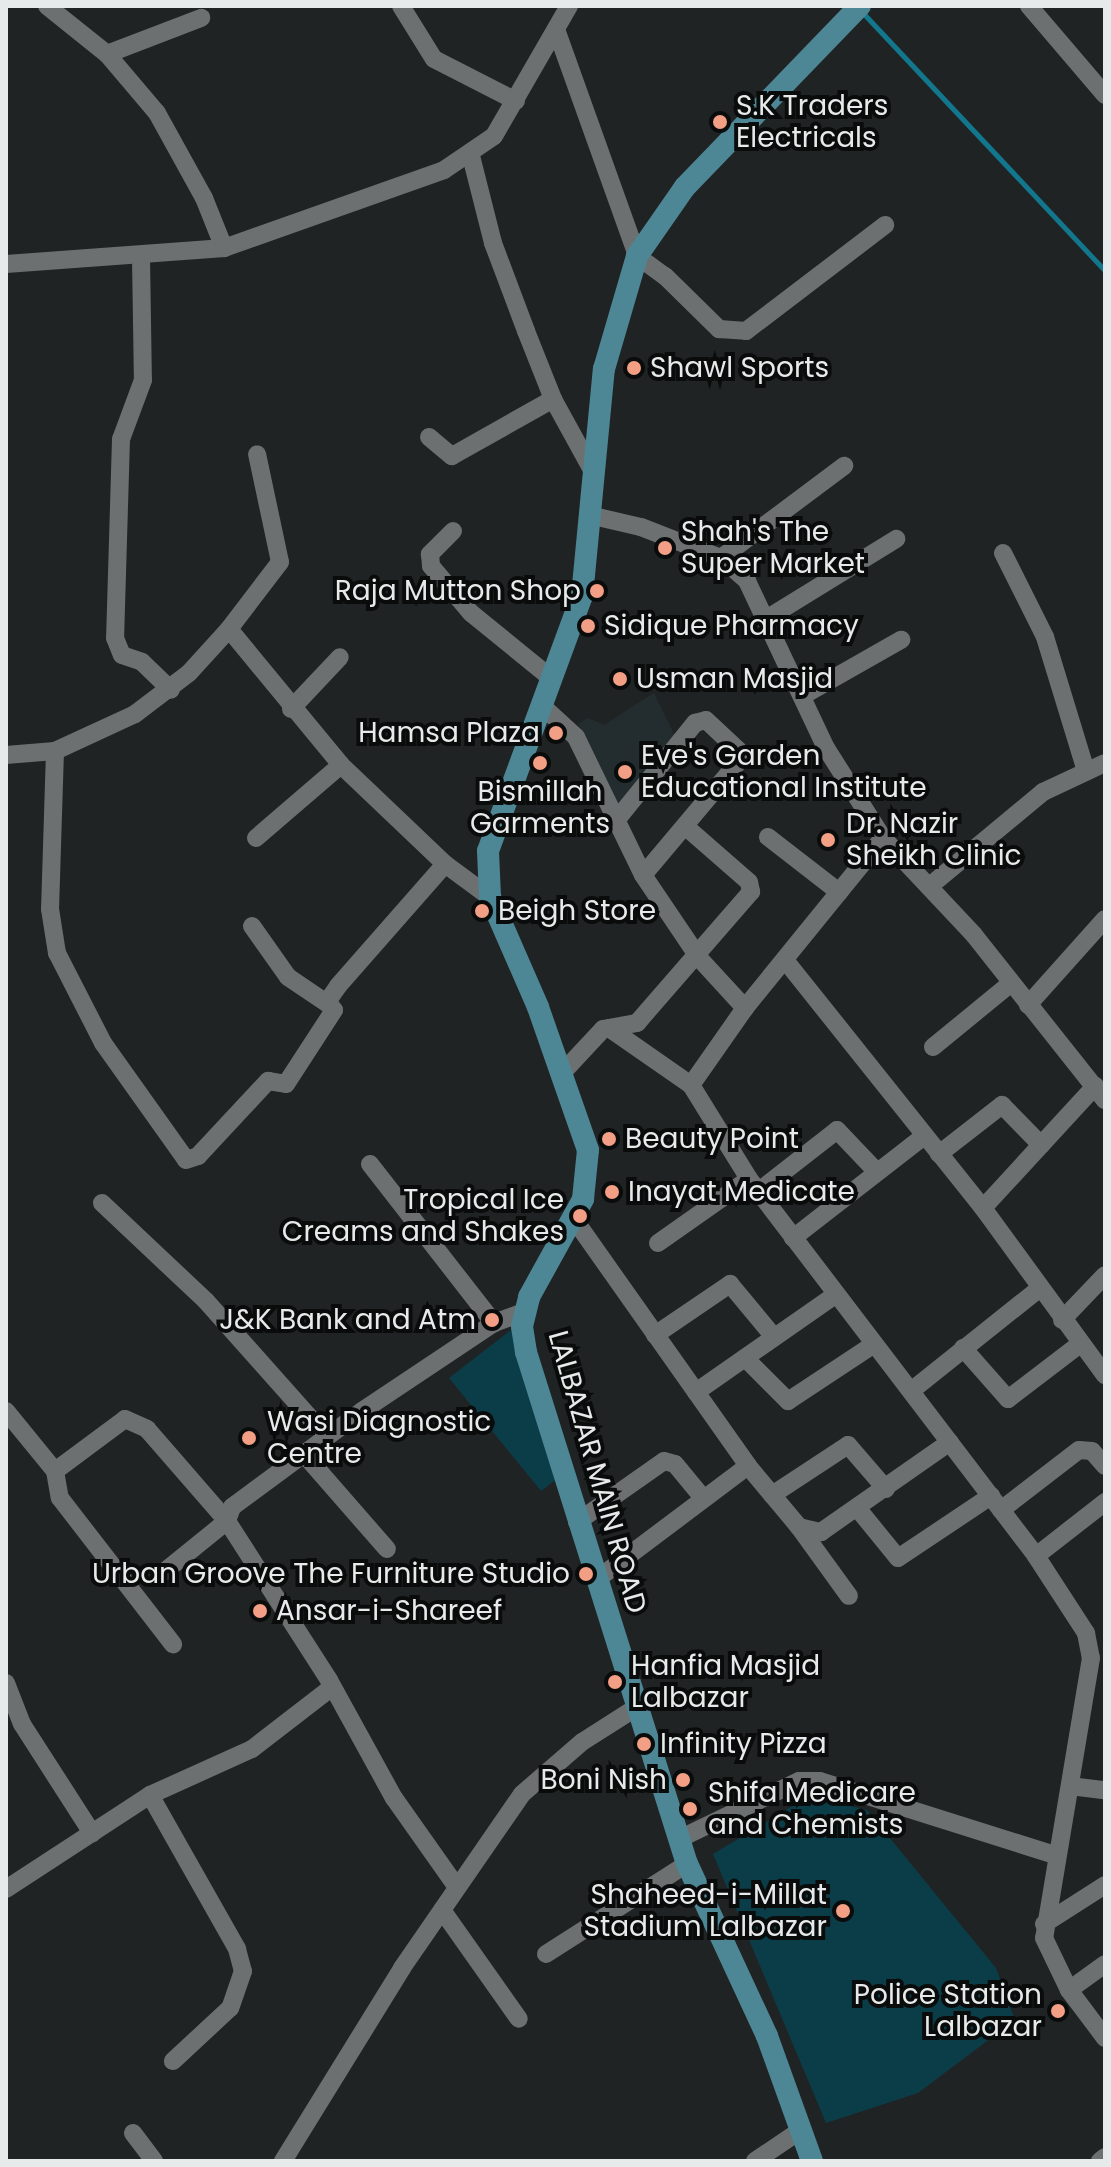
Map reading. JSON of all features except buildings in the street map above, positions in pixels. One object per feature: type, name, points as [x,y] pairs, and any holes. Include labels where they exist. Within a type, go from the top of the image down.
[{"type":"main road","name":"LALBAZAR MAIN ROAD","points":[[812,2161],[767,2036],[687,1864],[526,1352],[524,1312],[574,1219],[587,1181],[588,1150],[562,1073],[490,897],[488,851],[495,820],[582,596],[591,468],[604,369],[637,256],[685,187],[833,30],[860,6]]},
{"type":"street","points":[[47,6],[107,54],[172,136],[224,248]]},
{"type":"street","points":[[401,6],[434,59],[516,101]]},
{"type":"street","points":[[6,264],[141,258],[224,248],[407,185],[471,156],[494,136],[557,32],[569,6]]},
{"type":"street","points":[[1029,6],[1105,95]]},
{"type":"street","points":[[107,54],[201,18]]},
{"type":"street","points":[[557,32],[637,256],[730,334],[746,331],[765,318],[885,225]]},
{"type":"street","points":[[471,156],[493,243],[553,399],[591,468]]},
{"type":"street","points":[[141,258],[143,380],[121,439],[115,638],[122,655],[142,662],[171,690]]},
{"type":"street","points":[[429,437],[452,456],[553,399]]},
{"type":"street","points":[[6,755],[55,751],[101,733],[171,690],[229,629],[280,562],[257,454]]},
{"type":"street","points":[[721,558],[844,466]]},
{"type":"street","points":[[589,515],[641,527],[721,558],[747,581],[804,695],[826,748],[883,838],[931,885],[1100,1093],[1041,1145],[983,1208]]},
{"type":"street","points":[[453,531],[430,554],[431,566],[471,613],[551,678]]},
{"type":"street","points":[[766,619],[896,539]]},
{"type":"street","points":[[931,885],[1043,792],[1098,767],[1045,637],[1003,553]]},
{"type":"street","points":[[229,629],[291,709],[341,765],[445,864],[490,897]]},
{"type":"street","points":[[804,695],[901,640]]},
{"type":"street","points":[[291,709],[340,657]]},
{"type":"street","points":[[541,705],[576,737],[614,823],[643,875],[699,958],[745,1008]]},
{"type":"street","points":[[614,823],[695,723],[706,720],[738,750],[740,760],[643,875]]},
{"type":"street","points":[[55,751],[50,909],[57,953],[103,1043],[186,1160],[198,1156],[268,1081],[286,1084],[334,1010],[288,977],[252,926]]},
{"type":"street","points":[[256,838],[341,765]]},
{"type":"street","points":[[562,1073],[597,1034],[609,1028],[637,1023],[699,958],[752,886],[686,827]]},
{"type":"street","points":[[768,837],[839,892]]},
{"type":"street","points":[[691,1085],[745,1008],[883,838]]},
{"type":"street","points":[[328,1004],[445,864]]},
{"type":"street","points":[[1028,1005],[1105,919]]},
{"type":"street","points":[[785,960],[983,1208],[1062,1320],[1103,1368]]},
{"type":"street","points":[[933,1047],[1010,984]]},
{"type":"street","points":[[609,1028],[691,1085],[754,1185],[1036,1556],[1098,1656],[1054,1855],[1044,1924],[1050,1956],[1069,1990],[1105,2038]]},
{"type":"street","points":[[939,1154],[1002,1105],[1041,1145]]},
{"type":"street","points":[[658,1243],[837,1130],[877,1172]]},
{"type":"street","points":[[793,1238],[924,1136]]},
{"type":"street","points":[[370,1164],[494,1323]]},
{"type":"street","points":[[102,1203],[206,1301],[327,1437]]},
{"type":"street","points":[[574,1219],[748,1466],[799,1527],[849,1596]]},
{"type":"street","points":[[1062,1320],[1105,1275]]},
{"type":"street","points":[[655,1335],[730,1284],[774,1337]]},
{"type":"street","points":[[911,1391],[1039,1289]]},
{"type":"street","points":[[696,1392],[835,1295]]},
{"type":"street","points":[[164,1572],[227,1521],[232,1507],[327,1437],[494,1323],[524,1312]]},
{"type":"street","points":[[745,1358],[788,1401],[874,1344]]},
{"type":"street","points":[[963,1348],[1008,1399],[1080,1344]]},
{"type":"street","points":[[6,1411],[55,1471],[60,1498],[173,1644]]},
{"type":"street","points":[[55,1471],[118,1423],[134,1419],[227,1521],[331,1688],[394,1798],[456,1886]]},
{"type":"street","points":[[799,1527],[821,1532],[950,1442]]},
{"type":"street","points":[[772,1495],[848,1445],[855,1447],[886,1489]]},
{"type":"street","points":[[858,1509],[898,1558],[996,1503],[1079,1450],[1092,1451],[1105,1466]]},
{"type":"street","points":[[304,1454],[387,1549]]},
{"type":"street","points":[[577,1522],[664,1461],[675,1464],[704,1499]]},
{"type":"street","points":[[596,1580],[748,1466]]},
{"type":"street","points":[[1036,1556],[1105,1502]]},
{"type":"street","points":[[6,1683],[22,1724],[92,1833]]},
{"type":"street","points":[[6,1889],[150,1795],[243,1754],[321,1700],[331,1688]]},
{"type":"street","points":[[283,2161],[456,1886],[522,1794],[582,1742],[637,1707]]},
{"type":"street","points":[[679,1839],[799,1781],[820,1781],[1054,1855]]},
{"type":"street","points":[[1070,1786],[1105,1790]]},
{"type":"street","points":[[150,1795],[237,1949],[243,1971],[230,2008],[173,2061]]},
{"type":"street","points":[[546,1954],[687,1864]]},
{"type":"street","points":[[1044,1924],[1105,1885]]},
{"type":"street","points":[[442,1910],[519,2019]]},
{"type":"street","points":[[1069,1990],[1105,1964]]},
{"type":"street","points":[[755,2161],[801,2130]]},
{"type":"street","points":[[133,2133],[154,2161]]},
{"type":"shaded area","name":"Eve's Garden Educational Institute","points":[[654,693],[676,738],[619,806],[578,724],[588,718],[604,725]]},
{"type":"shaded area","points":[[515,1327],[558,1478],[541,1491],[449,1378]]},
{"type":"shaded area","name":"Shaheed-i-Millat Stadium Lalbazar","points":[[809,1796],[867,1810],[996,1968],[1015,2020],[918,2093],[826,2123],[713,1854]]},
{"type":"waterway","points":[[863,13],[1105,271]]},
{"type":"place","name":"S.K Traders Electricals","points":[[720,122]]},
{"type":"place","name":"Shawl Sports","points":[[634,368]]},
{"type":"place","name":"Shah's The Super Market","points":[[665,548]]},
{"type":"place","name":"Raja Mutton Shop","points":[[597,591]]},
{"type":"place","name":"Sidique Pharmacy","points":[[588,626]]},
{"type":"place","name":"Usman Masjid","points":[[620,679]]},
{"type":"place","name":"Hamsa Plaza","points":[[556,733]]},
{"type":"place","name":"Bismillah Garments","points":[[540,763]]},
{"type":"place","name":"Eve's Garden Educational Institute","points":[[625,772]]},
{"type":"place","name":"Dr. Nazir Sheikh Clinic","points":[[828,840]]},
{"type":"place","name":"Beigh Store","points":[[482,911]]},
{"type":"place","name":"Beauty Point","points":[[609,1139]]},
{"type":"place","name":"Inayat Medicate","points":[[612,1192]]},
{"type":"place","name":"Tropical Ice Creams and Shakes","points":[[580,1216]]},
{"type":"place","name":"J&K Bank and Atm","points":[[492,1320]]},
{"type":"place","name":"Wasi Diagnostic Centre","points":[[249,1438]]},
{"type":"place","name":"Urban Groove The Furniture Studio","points":[[586,1574]]},
{"type":"place","name":"Ansar-i-Shareef","points":[[260,1611]]},
{"type":"place","name":"Hanfia Masjid Lalbazar","points":[[615,1682]]},
{"type":"place","name":"Infinity Pizza","points":[[644,1744]]},
{"type":"place","name":"Boni Nish","points":[[683,1780]]},
{"type":"place","name":"Shifa Medicare and Chemists","points":[[690,1809]]},
{"type":"place","name":"Shaheed-i-Millat Stadium Lalbazar","points":[[843,1911]]},
{"type":"place","name":"Police Station Lalbazar","points":[[1058,2011]]}]
